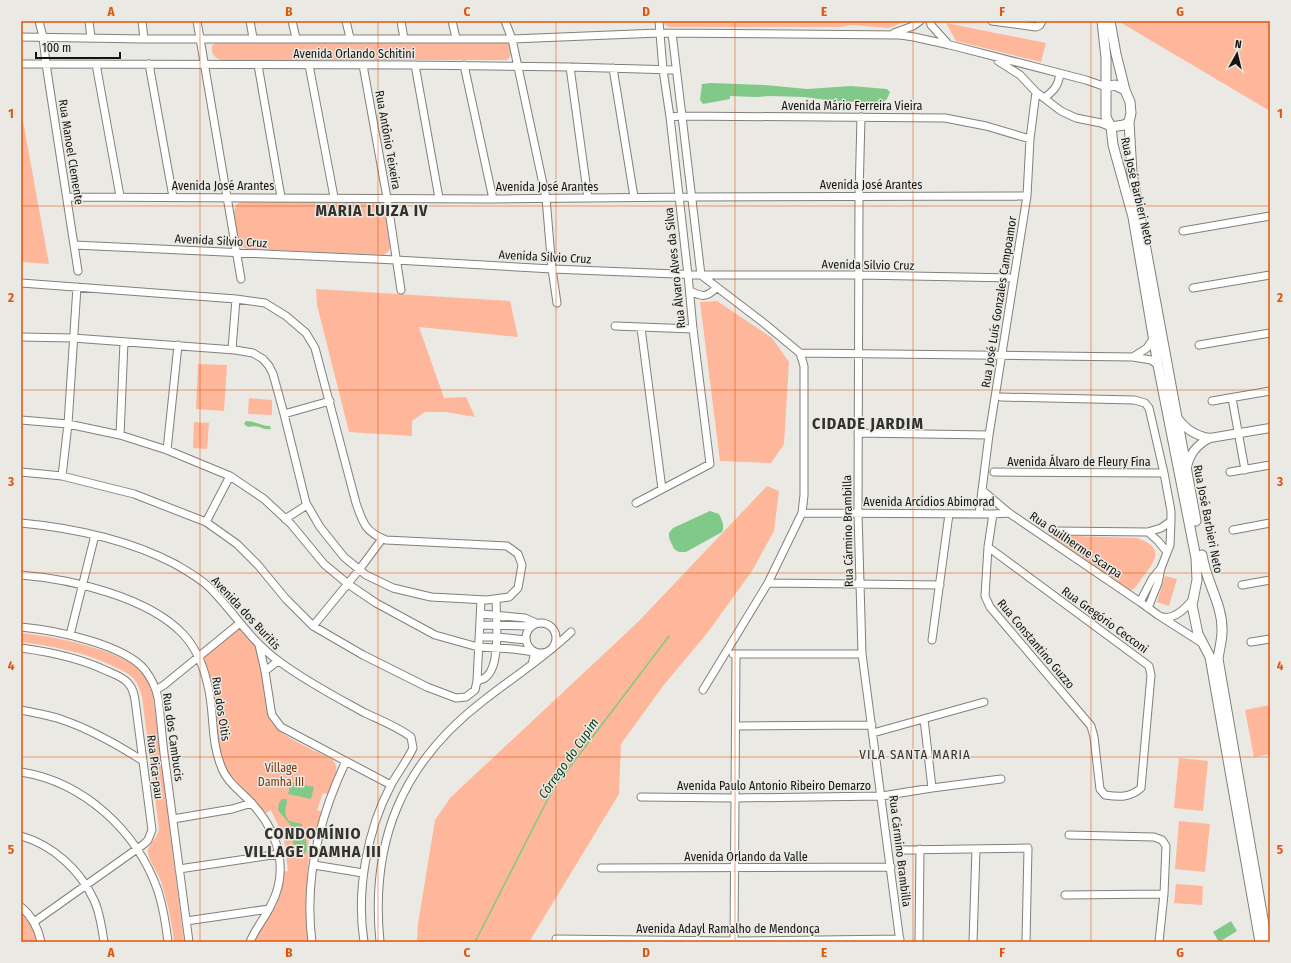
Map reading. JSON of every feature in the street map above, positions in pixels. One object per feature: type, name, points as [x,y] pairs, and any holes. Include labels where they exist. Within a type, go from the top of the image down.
[{"type":"main road","points":[[1102,21],[1106,58],[1106,87],[1115,85],[1125,90]]},
{"type":"main road","points":[[1110,21],[1125,90]]},
{"type":"main road","name":"Rua José Barbieri Neto","points":[[1106,87],[1106,117],[1111,127],[1113,145],[1133,217],[1153,339],[1196,558],[1197,580],[1192,605],[1198,634],[1210,657],[1260,942]]},
{"type":"main road","name":"Rua José Barbieri Neto","points":[[1125,90],[1130,102],[1131,113],[1129,122],[1132,173],[1175,413],[1202,559],[1208,581],[1217,601],[1222,630],[1218,660],[1267,942]]},
{"type":"main road","points":[[1111,127],[1124,125],[1129,122]]},
{"type":"main road","points":[[1193,599],[1197,594],[1202,592],[1214,594]]},
{"type":"main road","points":[[1202,644],[1214,644],[1222,639]]},
{"type":"street","name":"Rua Manoel Clemente","points":[[39,21],[43,37],[78,271]]},
{"type":"street","points":[[89,21],[91,38]]},
{"type":"street","points":[[142,21],[144,38]]},
{"type":"street","points":[[196,21],[241,279]]},
{"type":"street","points":[[250,21],[253,38]]},
{"type":"street","points":[[292,21],[296,38]]},
{"type":"street","points":[[346,21],[350,38]]},
{"type":"street","points":[[401,21],[404,38]]},
{"type":"street","points":[[452,21],[456,38]]},
{"type":"street","points":[[506,21],[512,39],[546,198],[552,269],[557,303]]},
{"type":"street","name":"Rua Álvaro Alves da Silva","points":[[659,21],[663,70],[670,117],[693,329],[710,464],[662,489]]},
{"type":"street","points":[[890,35],[913,26],[920,21]]},
{"type":"street","points":[[930,21],[950,46]]},
{"type":"street","points":[[992,21],[1027,26],[1038,26],[1042,21]]},
{"type":"street","name":"Avenida Orlando Schitini","points":[[21,37],[512,39],[659,33],[890,35],[906,36],[950,46],[1106,87]]},
{"type":"street","points":[[672,33],[675,70],[701,275],[800,353],[804,366],[804,495],[802,513],[768,583],[703,690]]},
{"type":"street","name":"Avenida Orlando Schitini","points":[[991,56],[1020,75],[1036,92],[1061,112],[1076,118],[1111,127]]},
{"type":"street","name":"Avenida Orlando Schitini","points":[[21,64],[363,66],[464,65],[675,70]]},
{"type":"street","points":[[96,64],[120,196]]},
{"type":"street","points":[[149,64],[173,197]]},
{"type":"street","points":[[258,65],[281,197]]},
{"type":"street","points":[[309,65],[334,197]]},
{"type":"street","points":[[415,65],[440,198]]},
{"type":"street","points":[[464,65],[493,199]]},
{"type":"street","name":"Rua Antônio Teixeira","points":[[363,66],[387,198],[401,290]]},
{"type":"street","points":[[1020,75],[1026,66]]},
{"type":"street","points":[[570,67],[588,198]]},
{"type":"street","points":[[613,68],[634,197]]},
{"type":"street","points":[[1044,98],[1056,89],[1060,74]]},
{"type":"street","name":"Rua José Luís Gonzales Campoamor","points":[[979,514],[1026,196],[1030,139],[1036,92]]},
{"type":"street","name":"Avenida Mário Ferreira Vieira","points":[[670,117],[945,118],[986,126],[1030,139]]},
{"type":"street","name":"Rua Cármino Brambilla","points":[[861,117],[859,196],[860,275],[858,513],[862,654],[900,940]]},
{"type":"street","name":"Avenida José Arantes","points":[[67,197],[334,197],[493,199],[634,197],[679,198],[691,196],[1026,196]]},
{"type":"street","points":[[1183,231],[1270,216]]},
{"type":"street","name":"Avenida Silvio Cruz","points":[[74,245],[701,275],[860,275],[1014,278]]},
{"type":"street","points":[[1193,288],[1270,275]]},
{"type":"street","points":[[21,283],[236,299],[265,304],[286,316],[306,333],[315,348],[362,523],[375,536],[386,540],[507,546],[518,554],[522,565],[518,588],[509,597],[496,599],[481,600],[431,597],[393,588],[366,576],[344,557],[320,527],[307,505],[273,374],[263,359],[253,353],[232,349],[178,345],[73,338],[21,337]]},
{"type":"street","points":[[62,476],[68,424],[77,287]]},
{"type":"street","points":[[690,291],[698,295],[705,296],[711,294],[717,287]]},
{"type":"street","points":[[232,349],[236,299]]},
{"type":"street","points":[[614,326],[693,329]]},
{"type":"street","points":[[636,503],[662,489],[641,328]]},
{"type":"street","points":[[1199,345],[1270,333]]},
{"type":"street","points":[[1133,357],[1147,348],[1153,339]]},
{"type":"street","points":[[120,435],[124,342]]},
{"type":"street","points":[[167,450],[178,345]]},
{"type":"street","points":[[800,353],[1133,357],[1151,360],[1158,365]]},
{"type":"street","points":[[1212,401],[1270,391]]},
{"type":"street","points":[[1001,397],[1134,400],[1146,403],[1149,408],[1171,511],[1170,545],[1148,608]]},
{"type":"street","points":[[1232,398],[1245,470]]},
{"type":"street","points":[[284,414],[330,401]]},
{"type":"street","points":[[1175,413],[1188,430],[1202,437],[1210,438],[1270,428]]},
{"type":"street","points":[[21,420],[68,424],[120,435],[167,450],[230,476],[264,499],[285,519],[324,564],[348,584],[376,603],[435,635],[478,647],[545,653],[556,643],[556,633],[554,628],[546,623],[514,626],[480,625]]},
{"type":"street","points":[[858,433],[990,435]]},
{"type":"street","points":[[1187,472],[1189,458],[1192,453],[1203,442],[1210,438]]},
{"type":"street","points":[[1230,472],[1270,465]]},
{"type":"street","points":[[21,472],[62,476],[134,494],[206,522],[237,544],[286,599],[313,626],[363,655],[427,687],[456,698],[466,697],[475,690],[478,681],[478,647],[481,600]]},
{"type":"street","name":"Avenida Álvaro de Fleury Fina","points":[[994,472],[1164,474]]},
{"type":"street","points":[[206,522],[230,476]]},
{"type":"street","name":"Rua Guilherme Scarpa","points":[[983,491],[1009,513],[1202,644]]},
{"type":"street","points":[[285,519],[307,505]]},
{"type":"street","name":"Avenida Arcídios Abimorad","points":[[802,513],[1009,513]]},
{"type":"street","points":[[932,640],[949,514]]},
{"type":"street","name":"Rua Constantino Guzzo","points":[[993,514],[988,547],[986,596],[990,607],[1091,726],[1094,737],[1100,789],[1105,795],[1127,796],[1135,793],[1141,788]]},
{"type":"street","points":[[1055,531],[1148,532],[1162,528],[1171,521]]},
{"type":"street","name":"Avenida dos Buritis","points":[[21,523],[77,531],[114,540],[146,551],[196,576],[219,597],[258,645],[278,661],[319,688],[411,737],[413,748],[391,784]]},
{"type":"street","points":[[1233,530],[1270,524]]},
{"type":"street","points":[[1148,532],[1167,552]]},
{"type":"street","points":[[70,636],[95,535]]},
{"type":"street","points":[[313,626],[348,584],[382,539]]},
{"type":"street","name":"Rua Gregório Cecconi","points":[[988,547],[1149,666],[1151,674],[1141,788]]},
{"type":"street","points":[[1140,602],[1152,579],[1161,568]]},
{"type":"street","name":"Rua dos Oitis","points":[[21,575],[83,585],[131,601],[160,615],[170,622],[184,635],[198,656],[208,685],[215,743],[220,764],[230,782],[252,803],[270,826],[278,848],[280,868],[276,895],[250,942]]},
{"type":"street","points":[[1242,585],[1270,580]]},
{"type":"street","points":[[768,583],[940,585]]},
{"type":"street","points":[[478,681],[487,677],[493,666],[497,637],[496,599]]},
{"type":"street","points":[[1158,615],[1167,618],[1175,615],[1186,607],[1193,599]]},
{"type":"street","points":[[480,614],[525,618],[533,624]]},
{"type":"street","points":[[156,690],[240,623]]},
{"type":"street","points":[[533,624],[528,630],[526,640],[531,649],[535,652]]},
{"type":"street","name":"Rua dos Cambucis","points":[[21,627],[70,636],[124,654],[145,670],[151,679],[158,697],[189,942]]},
{"type":"street","points":[[380,942],[377,906],[381,864],[392,822],[409,783],[434,746],[452,727],[572,632],[565,635],[556,633]]},
{"type":"street","points":[[479,637],[526,640]]},
{"type":"street","points":[[1251,642],[1270,639]]},
{"type":"street","points":[[258,645],[271,710],[277,723],[290,732],[391,784],[383,802],[371,838],[363,873],[362,917],[364,942]]},
{"type":"street","name":"Rua Pica-pau","points":[[21,648],[83,660],[117,675],[129,684],[134,693],[152,830],[148,840],[34,922]]},
{"type":"street","points":[[532,664],[535,652]]},
{"type":"street","points":[[725,653],[862,654]]},
{"type":"street","points":[[734,941],[736,654]]},
{"type":"street","points":[[264,671],[278,661]]},
{"type":"street","points":[[873,733],[984,702]]},
{"type":"street","points":[[21,710],[62,719],[85,728],[143,761]]},
{"type":"street","points":[[924,719],[932,788]]},
{"type":"street","points":[[736,726],[872,725]]},
{"type":"street","points":[[312,942],[310,905],[314,865],[320,831],[325,811],[346,761]]},
{"type":"street","points":[[21,772],[47,778],[61,784],[83,796],[116,822],[137,848],[149,870],[158,892],[168,942]]},
{"type":"street","name":"Avenida Paulo Antonio Ribeiro Demarzo","points":[[641,797],[735,798],[882,796],[1001,779]]},
{"type":"street","points":[[173,819],[232,809],[252,803]]},
{"type":"street","points":[[1069,835],[1154,837],[1162,840],[1166,846],[1164,894],[1159,942]]},
{"type":"street","points":[[21,836],[46,846],[58,854],[73,868],[94,900],[99,914],[104,942]]},
{"type":"street","points":[[902,850],[1028,848],[1026,942]]},
{"type":"street","points":[[973,942],[976,849]]},
{"type":"street","points":[[919,942],[920,850]]},
{"type":"street","points":[[180,869],[279,854]]},
{"type":"street","points":[[314,865],[363,873]]},
{"type":"street","name":"Avenida Orlando da Valle","points":[[601,868],[891,867]]},
{"type":"street","points":[[1064,895],[1164,894]]},
{"type":"street","points":[[21,907],[34,922],[41,942]]},
{"type":"street","points":[[186,921],[269,909]]},
{"type":"street","name":"Avenida Adayl Ramalho de Mendonça","points":[[556,939],[734,941],[900,940]]},
{"type":"green space","points":[[664,21],[906,21],[889,28],[851,25],[840,27],[669,27],[664,24]]},
{"type":"green space","points":[[1118,21],[1270,21],[1270,111]]},
{"type":"green space","points":[[946,23],[1046,43],[1041,62],[956,41]]},
{"type":"green space","points":[[216,42],[505,42],[510,45],[511,53],[507,60],[221,60],[216,58],[212,53],[212,46]]},
{"type":"green space","points":[[21,110],[49,264],[21,262]]},
{"type":"green space","points":[[242,201],[377,201],[383,205],[386,210],[390,248],[388,252],[383,255],[247,249],[241,247],[238,242],[234,212],[236,205]]},
{"type":"green space","points":[[316,289],[510,301],[518,337],[419,327],[444,398],[466,397],[475,417],[446,412],[425,412],[412,421],[412,436],[349,432],[317,305]]},
{"type":"green space","points":[[717,301],[772,338],[789,362],[784,444],[771,463],[720,461],[700,302]]},
{"type":"green space","points":[[198,364],[227,365],[224,411],[196,409]]},
{"type":"green space","points":[[249,398],[272,400],[272,415],[248,414]]},
{"type":"green space","points":[[194,422],[209,423],[207,449],[193,448]]},
{"type":"green space","points":[[767,486],[779,491],[774,531],[752,571],[708,632],[663,686],[621,744],[619,794],[529,942],[417,942],[418,924],[435,820],[451,797],[638,622]]},
{"type":"green space","points":[[1046,535],[1136,538],[1152,546],[1155,557],[1151,566],[1138,584],[1129,591]]},
{"type":"green space","points":[[1165,576],[1177,579],[1169,606],[1157,602]]},
{"type":"green space","name":"Village Damha III","points":[[236,629],[245,632],[258,650],[262,666],[269,718],[272,723],[291,738],[332,759],[336,767],[336,776],[334,781],[328,794],[323,793],[317,810],[322,812],[316,833],[311,832],[307,850],[310,851],[307,874],[309,942],[253,942],[273,910],[282,872],[288,871],[284,838],[271,810],[266,813],[234,781],[220,758],[204,656]]},
{"type":"green space","points":[[21,633],[50,637],[102,650],[131,663],[141,671],[147,680],[153,696],[184,942],[174,942],[171,919],[161,881],[148,853],[149,847],[157,836],[159,828],[142,697],[138,684],[126,672],[89,656],[21,642]]},
{"type":"green space","points":[[1270,705],[1270,754],[1254,757],[1245,710]]},
{"type":"green space","points":[[1179,758],[1208,761],[1203,811],[1174,808]]},
{"type":"green space","points":[[1179,821],[1210,824],[1205,872],[1175,869]]},
{"type":"green space","points":[[1176,884],[1203,886],[1202,905],[1174,903]]},
{"type":"green space","points":[[21,911],[32,925],[37,942],[21,942]]},
{"type":"shaded area","points":[[702,84],[765,85],[807,89],[851,86],[887,89],[890,92],[887,99],[881,103],[834,101],[804,97],[730,96],[730,99],[703,104],[700,100]]},
{"type":"shaded area","points":[[246,421],[270,426],[271,429],[256,426],[248,427],[244,424]]},
{"type":"shaded area","points":[[710,511],[719,514],[723,525],[722,532],[686,552],[679,552],[674,549],[669,538],[669,533],[673,528]]},
{"type":"shaded area","points":[[291,782],[314,787],[311,799],[288,794]]},
{"type":"shaded area","points":[[282,799],[287,799],[285,812],[289,821],[302,824],[302,827],[296,826],[296,833],[306,840],[307,849],[302,855],[299,846],[293,844],[291,826],[278,810],[279,803]]},
{"type":"shaded area","points":[[1231,921],[1237,931],[1219,942],[1213,932]]},
{"type":"waterway","name":"Córrego do Cupim","points":[[475,942],[553,789],[669,636]]},
{"type":"district","name":"MARIA LUIZA IV","points":[[372,210]]},
{"type":"district","name":"CIDADE JARDIM","points":[[868,423]]},
{"type":"district","name":"VILA SANTA MARIA","points":[[915,754]]},
{"type":"district","name":"CONDOMÍNIO VILLAGE DAMHA III","points":[[313,842]]}]
